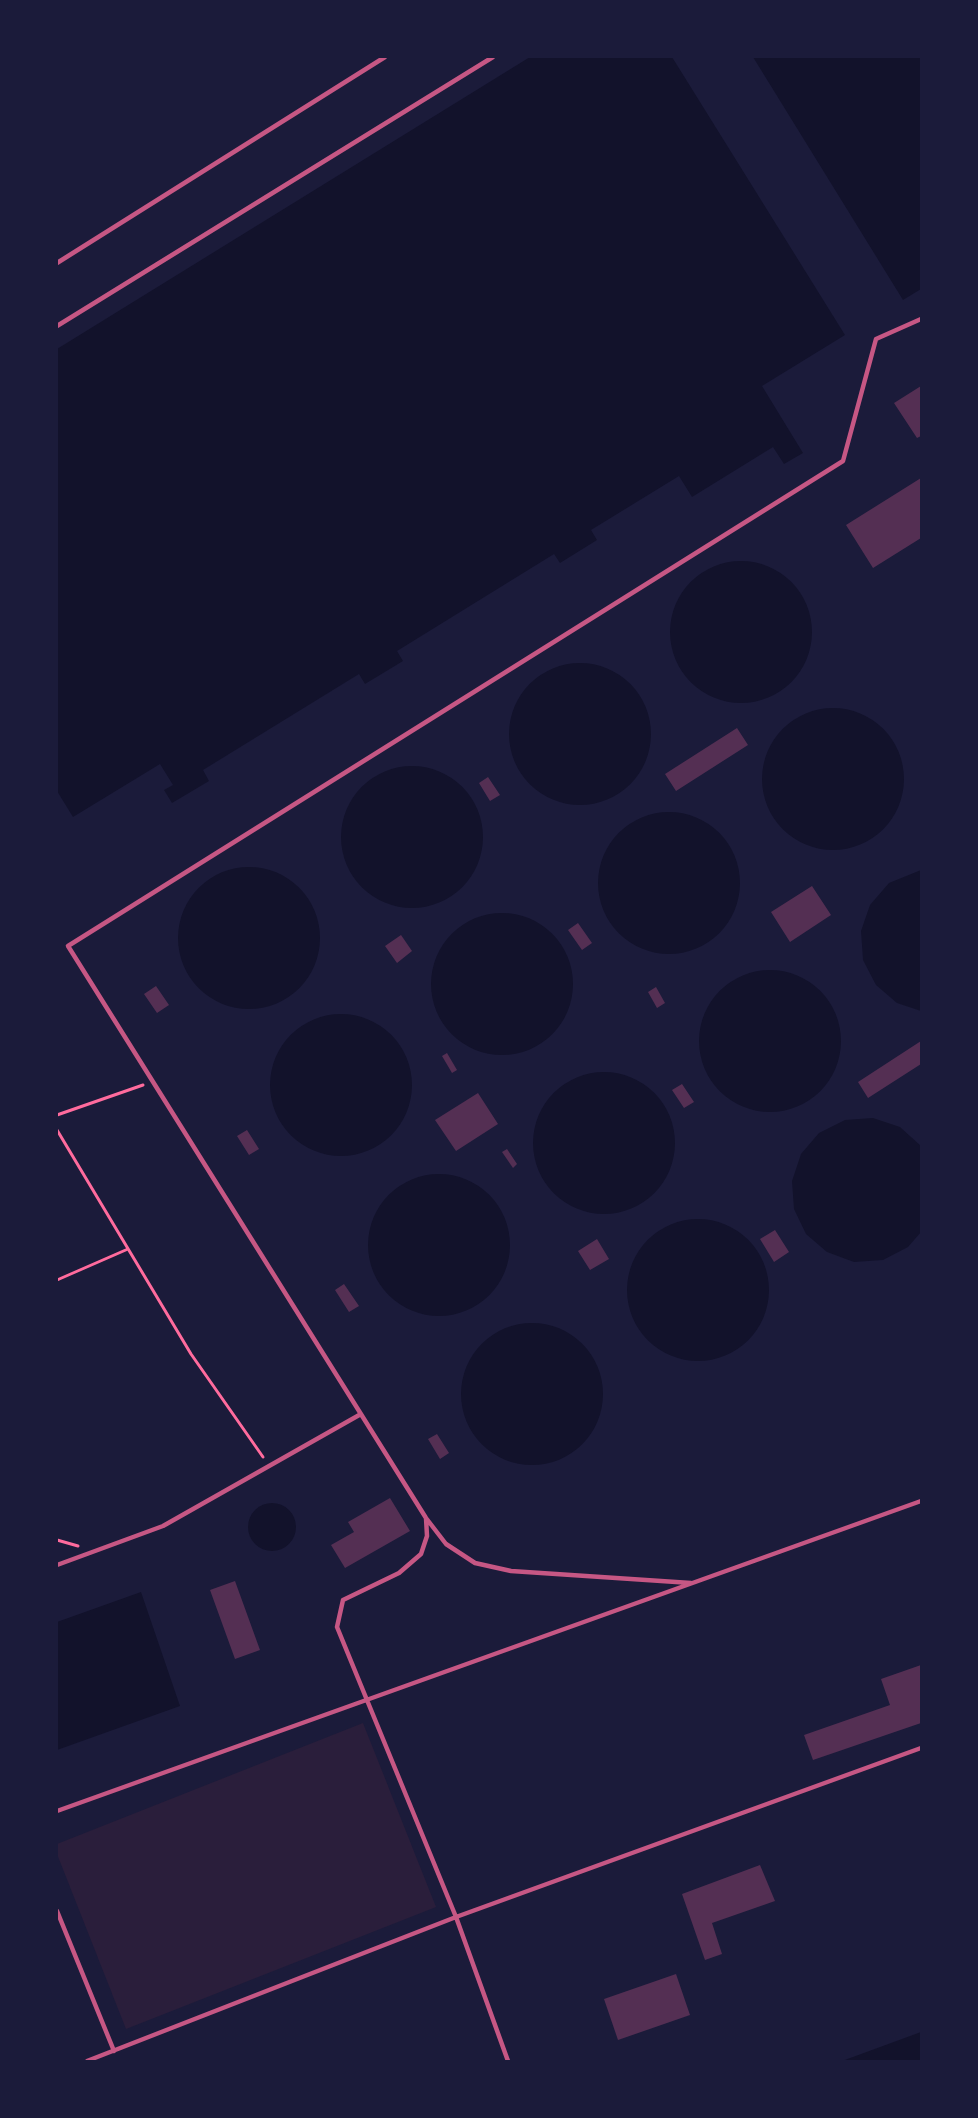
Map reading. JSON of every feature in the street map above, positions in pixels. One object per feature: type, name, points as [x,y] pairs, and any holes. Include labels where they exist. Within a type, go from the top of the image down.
[{"type":"lane","points":[[57,263],[385,57]]},
{"type":"lane","points":[[57,326],[493,57]]},
{"type":"lane","points":[[691,1583],[511,1571],[475,1563],[446,1544],[426,1518],[68,946],[843,462],[876,339],[921,319]]},
{"type":"lane","points":[[57,1564],[163,1526],[361,1414]]},
{"type":"lane","points":[[57,1811],[921,1501]]},
{"type":"lane","points":[[426,1518],[427,1536],[421,1554],[399,1573],[343,1600],[338,1627],[456,1917],[508,2061]]},
{"type":"lane","points":[[87,2061],[456,1917],[921,1748]]},
{"type":"lane","points":[[57,1911],[114,2050]]},
{"type":"path","points":[[57,1115],[152,1081]]},
{"type":"path","points":[[57,1130],[191,1354],[270,1466]]},
{"type":"path","points":[[57,1280],[128,1249]]},
{"type":"shaded area","points":[[530,57],[672,57],[845,335],[762,386],[803,453],[784,464],[773,447],[692,497],[679,476],[591,530],[597,540],[560,563],[554,554],[397,651],[403,661],[365,684],[359,674],[203,770],[209,781],[172,803],[164,790],[173,785],[160,764],[73,817],[57,791],[57,349]]},
{"type":"shaded area","points":[[753,57],[921,57],[921,289],[903,300]]},
{"type":"shaded area","points":[[741,561],[768,566],[792,581],[807,605],[812,632],[807,659],[792,683],[768,698],[741,703],[714,698],[690,683],[675,659],[670,632],[675,605],[690,581],[714,566]]},
{"type":"shaded area","points":[[580,663],[607,668],[631,683],[646,707],[651,734],[646,761],[631,785],[607,800],[580,805],[553,800],[529,785],[514,761],[509,734],[514,707],[529,683],[553,668]]},
{"type":"shaded area","points":[[833,708],[860,713],[884,728],[899,752],[904,779],[899,806],[884,830],[860,845],[833,850],[806,845],[782,830],[767,806],[762,779],[767,752],[782,728],[806,713]]},
{"type":"shaded area","points":[[412,766],[439,771],[463,786],[478,810],[483,837],[478,864],[463,888],[439,903],[412,908],[385,903],[361,888],[346,864],[341,837],[346,810],[361,786],[385,771]]},
{"type":"shaded area","points":[[669,812],[696,817],[720,832],[735,856],[740,883],[735,910],[720,934],[696,949],[669,954],[642,949],[618,934],[603,910],[598,883],[603,856],[618,832],[642,817]]},
{"type":"shaded area","points":[[249,867],[276,872],[300,887],[315,911],[320,938],[315,965],[300,989],[276,1004],[249,1009],[222,1004],[198,989],[183,965],[178,938],[183,911],[198,887],[222,872]]},
{"type":"shaded area","points":[[921,870],[921,1011],[897,1003],[876,985],[863,960],[861,931],[870,905],[889,883]]},
{"type":"shaded area","points":[[502,913],[529,918],[553,933],[568,957],[573,984],[568,1011],[553,1035],[529,1050],[502,1055],[475,1050],[451,1035],[436,1011],[431,984],[436,957],[451,933],[475,918]]},
{"type":"shaded area","points":[[770,970],[797,975],[821,990],[836,1014],[841,1041],[836,1068],[821,1092],[797,1107],[770,1112],[743,1107],[719,1092],[704,1068],[699,1041],[704,1014],[719,990],[743,975]]},
{"type":"shaded area","points":[[341,1014],[368,1019],[392,1034],[407,1058],[412,1085],[407,1112],[392,1136],[368,1151],[341,1156],[314,1151],[290,1136],[275,1112],[270,1085],[275,1058],[290,1034],[314,1019]]},
{"type":"shaded area","points":[[604,1072],[631,1077],[655,1092],[670,1116],[675,1143],[670,1170],[655,1194],[631,1209],[604,1214],[577,1209],[553,1194],[538,1170],[533,1143],[538,1116],[553,1092],[577,1077]]},
{"type":"shaded area","points":[[873,1118],[900,1127],[921,1146],[921,1232],[908,1247],[883,1260],[854,1262],[827,1252],[806,1234],[794,1209],[792,1181],[801,1154],[819,1133],[845,1120]]},
{"type":"shaded area","points":[[439,1174],[466,1179],[490,1194],[505,1218],[510,1245],[505,1272],[490,1296],[466,1311],[439,1316],[412,1311],[388,1296],[373,1272],[368,1245],[373,1218],[388,1194],[412,1179]]},
{"type":"shaded area","points":[[698,1219],[725,1224],[749,1239],[764,1263],[769,1290],[764,1317],[749,1341],[725,1356],[698,1361],[671,1356],[647,1341],[632,1317],[627,1290],[632,1263],[647,1239],[671,1224]]},
{"type":"shaded area","points":[[532,1323],[559,1328],[583,1343],[598,1367],[603,1394],[598,1421],[583,1445],[559,1460],[532,1465],[505,1460],[481,1445],[466,1421],[461,1394],[466,1367],[481,1343],[505,1328]]},
{"type":"shaded area","points":[[267,1503],[277,1503],[289,1510],[296,1522],[296,1532],[289,1544],[277,1551],[267,1551],[252,1540],[248,1532],[248,1522],[259,1507]]},
{"type":"shaded area","points":[[141,1592],[180,1706],[57,1750],[57,1622]]},
{"type":"shaded area","points":[[363,1723],[436,1907],[126,2029],[57,1854],[57,1844]]},
{"type":"shaded area","points":[[921,2032],[921,2061],[842,2061]]},
{"type":"building","points":[[921,386],[921,436],[917,438],[894,403]]},
{"type":"building","points":[[921,478],[921,538],[873,568],[846,525]]},
{"type":"building","points":[[737,728],[748,745],[676,791],[665,774]]},
{"type":"building","points":[[488,777],[500,795],[490,801],[479,783]]},
{"type":"building","points":[[812,886],[831,915],[790,942],[771,912]]},
{"type":"building","points":[[578,923],[592,943],[582,950],[568,930]]},
{"type":"building","points":[[401,935],[412,951],[397,963],[385,946]]},
{"type":"building","points":[[156,986],[169,1005],[157,1013],[144,994]]},
{"type":"building","points":[[656,987],[665,1003],[657,1008],[648,992]]},
{"type":"building","points":[[921,1041],[921,1064],[868,1098],[858,1082]]},
{"type":"building","points":[[447,1053],[457,1070],[452,1073],[442,1056]]},
{"type":"building","points":[[682,1084],[694,1102],[684,1108],[672,1090]]},
{"type":"building","points":[[478,1093],[498,1124],[456,1151],[435,1120]]},
{"type":"building","points":[[247,1130],[259,1149],[249,1155],[237,1136]]},
{"type":"building","points":[[507,1149],[517,1164],[513,1168],[502,1152]]},
{"type":"building","points":[[775,1230],[789,1252],[774,1262],[760,1239]]},
{"type":"building","points":[[597,1239],[609,1259],[590,1270],[578,1251]]},
{"type":"building","points":[[344,1284],[359,1306],[349,1312],[335,1290]]},
{"type":"building","points":[[437,1434],[449,1453],[440,1459],[428,1439]]},
{"type":"building","points":[[390,1498],[410,1531],[345,1568],[331,1545],[354,1532],[348,1522]]},
{"type":"building","points":[[235,1581],[260,1650],[235,1659],[210,1590]]},
{"type":"building","points":[[921,1665],[921,1723],[813,1760],[804,1735],[890,1705],[881,1679]]},
{"type":"building","points":[[760,1865],[775,1901],[712,1923],[722,1954],[705,1960],[682,1894]]},
{"type":"building","points":[[676,1974],[690,2015],[618,2040],[604,1999]]}]
